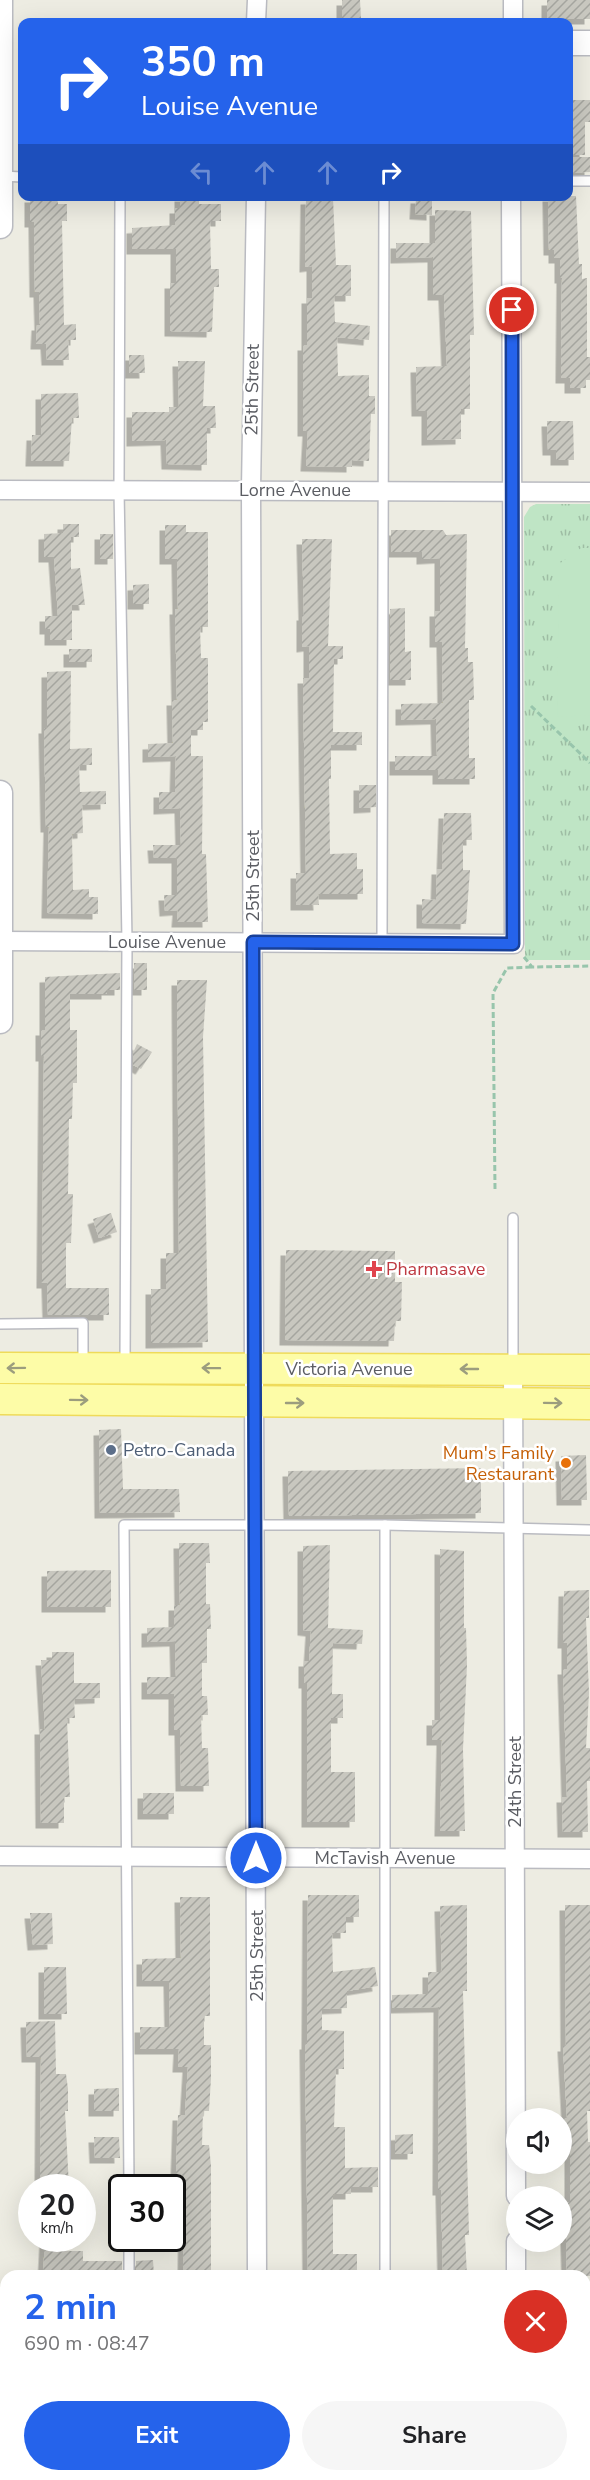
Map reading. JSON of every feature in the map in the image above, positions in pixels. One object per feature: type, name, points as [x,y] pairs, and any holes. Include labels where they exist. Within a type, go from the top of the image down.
[{"type":"main road","name":"Victoria Avenue","points":[[0,1368],[83,1366],[590,1370]]},
{"type":"main road","name":"Victoria Avenue","points":[[0,1399],[590,1404]]},
{"type":"street","points":[[0,0],[0,226]]},
{"type":"street","points":[[256,0],[256,18]]},
{"type":"street","points":[[513,0],[513,18]]},
{"type":"street","points":[[0,32],[18,33]]},
{"type":"street","points":[[573,43],[590,43]]},
{"type":"street","name":"25th Street","points":[[256,201],[250,489],[256,1527],[257,2270]]},
{"type":"street","points":[[511,201],[513,944]]},
{"type":"street","name":"Lorne Avenue","points":[[0,490],[250,489],[590,492]]},
{"type":"street","points":[[0,793],[0,1021]]},
{"type":"street","name":"Louise Avenue","points":[[1,940],[513,944]]},
{"type":"street","name":"24th Street","points":[[513,1369],[516,2186]]},
{"type":"street","name":"McTavish Avenue","points":[[0,1856],[590,1859]]},
{"type":"street","points":[[516,2252],[516,2270]]},
{"type":"lane","points":[[1,176],[18,177]]},
{"type":"lane","points":[[573,181],[590,181]]},
{"type":"lane","points":[[120,201],[119,490],[127,941],[125,1367]]},
{"type":"lane","points":[[382,943],[384,201]]},
{"type":"lane","points":[[513,1218],[513,1369]]},
{"type":"lane","points":[[0,1324],[84,1323],[83,1366]]},
{"type":"lane","points":[[129,2174],[124,1525],[256,1527],[385,1525],[590,1530]]},
{"type":"lane","points":[[385,1525],[385,2270]]},
{"type":"lane","points":[[129,2252],[129,2270]]},
{"type":"path","points":[[513,689],[590,763]]},
{"type":"path","points":[[513,944],[532,967]]},
{"type":"path","points":[[495,1189],[493,993],[507,968],[590,966]]},
{"type":"green space","points":[[536,504],[590,504],[590,960],[525,960],[524,517],[530,507]]},
{"type":"green space","points":[[581,548],[590,548],[590,715],[557,717],[559,564]]},
{"type":"building","points":[[342,0],[360,0],[361,18],[342,18]]},
{"type":"building","points":[[547,0],[590,0],[590,19],[547,18]]},
{"type":"building","points":[[573,100],[590,100],[590,122],[585,122],[585,155],[573,155]]},
{"type":"building","points":[[573,157],[590,157],[590,172],[573,173]]},
{"type":"building","points":[[573,196],[576,196],[579,264],[582,264],[582,279],[587,278],[587,357],[590,357],[590,380],[586,380],[586,388],[570,388],[570,378],[561,378],[562,278],[560,278],[560,258],[554,258],[554,250],[549,250],[548,201],[573,201]]},
{"type":"building","points":[[30,201],[58,201],[58,204],[67,204],[67,221],[62,221],[64,325],[76,324],[76,340],[68,340],[69,360],[47,360],[46,344],[36,344],[37,325],[40,325],[39,292],[35,292],[34,222],[30,222]]},
{"type":"building","points":[[180,201],[221,204],[221,221],[210,221],[211,269],[219,269],[219,287],[214,287],[212,332],[170,331],[170,283],[176,283],[176,249],[132,249],[132,228],[175,225],[175,208],[180,208]]},
{"type":"building","points":[[306,201],[333,201],[336,265],[351,265],[351,296],[334,296],[335,322],[370,326],[369,340],[337,337],[338,376],[369,375],[369,396],[375,396],[375,414],[371,414],[369,461],[352,460],[352,467],[306,466],[308,431],[303,431],[303,345],[307,345],[307,298],[312,298],[312,266],[305,267]]},
{"type":"building","points":[[416,201],[432,201],[432,215],[415,214]]},
{"type":"building","points":[[435,210],[471,211],[474,335],[470,335],[470,409],[461,409],[461,439],[427,440],[427,411],[417,411],[416,367],[447,366],[444,295],[433,295],[433,257],[396,258],[396,243],[435,243]]},
{"type":"building","points":[[129,355],[144,355],[145,373],[129,373]]},
{"type":"building","points":[[178,361],[205,361],[203,406],[215,406],[216,428],[207,428],[207,465],[167,464],[166,440],[132,441],[132,412],[169,412],[169,407],[179,407]]},
{"type":"building","points":[[78,393],[79,418],[72,418],[69,461],[31,461],[32,435],[41,435],[41,394]]},
{"type":"building","points":[[547,421],[573,421],[574,460],[556,460],[556,450],[548,450]]},
{"type":"building","points":[[63,524],[79,524],[79,537],[71,537],[71,569],[80,568],[85,605],[72,605],[72,640],[50,640],[50,629],[45,629],[45,616],[58,616],[54,557],[44,557],[44,534],[63,533]]},
{"type":"building","points":[[165,525],[186,525],[186,532],[208,532],[208,627],[200,627],[201,658],[208,658],[208,722],[203,722],[203,730],[191,730],[191,756],[203,756],[202,854],[206,854],[208,922],[177,922],[178,910],[165,911],[164,895],[177,895],[177,858],[154,858],[153,845],[181,845],[180,808],[159,809],[159,792],[175,792],[176,756],[148,757],[148,744],[173,743],[172,700],[177,700],[175,609],[178,609],[177,559],[165,559]]},
{"type":"building","points":[[391,530],[443,530],[446,535],[467,534],[465,648],[468,648],[468,662],[473,662],[474,700],[469,700],[469,758],[475,758],[475,779],[438,779],[438,770],[395,770],[395,756],[437,756],[436,719],[401,720],[401,704],[443,703],[442,642],[435,642],[435,611],[440,611],[440,558],[422,559],[422,552],[391,552]]},
{"type":"building","points":[[100,534],[113,534],[113,559],[100,559]]},
{"type":"building","points":[[302,539],[332,539],[328,646],[343,646],[343,659],[334,659],[333,732],[362,732],[362,745],[331,745],[331,779],[329,779],[330,854],[357,853],[357,869],[363,869],[363,894],[318,894],[319,905],[296,905],[296,873],[306,873],[303,678],[309,678],[309,646],[302,647],[302,615],[304,615]]},
{"type":"building","points":[[149,584],[149,604],[133,604],[133,585]]},
{"type":"building","points":[[405,608],[405,652],[411,651],[411,680],[390,680],[390,609]]},
{"type":"building","points":[[69,649],[92,649],[92,662],[69,662]]},
{"type":"building","points":[[71,671],[70,749],[92,748],[92,765],[79,765],[80,792],[106,791],[106,804],[82,805],[83,833],[72,834],[73,890],[89,889],[89,897],[98,897],[98,914],[47,913],[49,827],[46,827],[44,728],[47,728],[47,672]]},
{"type":"building","points":[[359,785],[376,785],[376,807],[359,808]]},
{"type":"building","points":[[444,813],[471,813],[472,840],[463,840],[463,870],[470,870],[466,924],[422,923],[422,899],[436,900],[437,869],[442,869]]},
{"type":"building","points":[[134,963],[147,963],[147,990],[134,990]]},
{"type":"building","points":[[120,973],[120,990],[107,990],[107,994],[70,994],[70,1030],[77,1030],[77,1083],[73,1083],[72,1119],[69,1119],[68,1194],[73,1194],[71,1243],[66,1243],[66,1288],[109,1288],[109,1315],[48,1315],[47,1283],[42,1283],[44,1056],[41,1056],[41,1030],[45,1030],[45,977]]},
{"type":"building","points":[[177,980],[207,980],[203,1037],[208,1342],[151,1343],[151,1289],[166,1289],[166,1253],[179,1253]]},
{"type":"building","points":[[137,1044],[152,1052],[141,1069],[133,1065],[133,1053]]},
{"type":"building","points":[[111,1213],[117,1232],[99,1238],[93,1219]]},
{"type":"building","points":[[286,1250],[395,1251],[395,1282],[402,1282],[401,1321],[395,1321],[394,1341],[285,1340]]},
{"type":"building","points":[[121,1429],[123,1489],[179,1489],[180,1512],[100,1513],[99,1430]]},
{"type":"building","points":[[586,1455],[587,1500],[562,1500],[561,1456]]},
{"type":"building","points":[[481,1468],[481,1513],[289,1516],[288,1471]]},
{"type":"building","points":[[179,1543],[209,1543],[210,1563],[206,1563],[206,1604],[210,1604],[211,1629],[207,1629],[207,1663],[202,1663],[202,1696],[207,1696],[208,1715],[201,1715],[202,1748],[208,1748],[209,1786],[181,1786],[180,1730],[174,1730],[174,1694],[147,1694],[147,1677],[176,1677],[175,1641],[147,1642],[147,1628],[174,1627],[174,1605],[180,1605]]},
{"type":"building","points":[[330,1545],[328,1628],[363,1630],[362,1644],[333,1643],[332,1694],[343,1694],[343,1718],[331,1718],[331,1772],[355,1772],[355,1822],[307,1822],[307,1683],[304,1683],[304,1661],[309,1661],[311,1631],[303,1630],[303,1546]]},
{"type":"building","points":[[440,1549],[464,1551],[464,1628],[466,1628],[467,1665],[463,1749],[465,1831],[440,1831],[442,1740],[432,1740],[432,1720],[440,1720]]},
{"type":"building","points":[[111,1570],[111,1607],[47,1607],[47,1571]]},
{"type":"building","points":[[589,1590],[589,1618],[586,1618],[589,1693],[586,1748],[590,1748],[590,1781],[587,1781],[588,1832],[563,1832],[562,1797],[567,1797],[563,1669],[567,1669],[567,1643],[563,1643],[564,1591]]},
{"type":"building","points":[[52,1652],[74,1652],[74,1683],[100,1683],[100,1698],[74,1699],[75,1718],[67,1718],[70,1797],[64,1797],[64,1823],[41,1823],[40,1729],[45,1729],[41,1660],[52,1660]]},
{"type":"building","points":[[143,1793],[174,1793],[174,1814],[143,1814]]},
{"type":"building","points":[[308,1895],[359,1895],[359,1917],[346,1917],[346,1933],[332,1933],[333,1972],[375,1967],[378,1986],[347,1991],[347,2008],[322,2009],[322,2030],[344,2031],[344,2069],[336,2069],[334,2127],[345,2127],[345,2168],[378,2167],[378,2187],[351,2187],[351,2194],[333,2194],[333,2254],[357,2254],[357,2270],[308,2270],[305,2044],[307,2044]]},
{"type":"building","points":[[180,1897],[210,1897],[210,2016],[204,2016],[204,2045],[211,2045],[211,2078],[209,2111],[203,2111],[202,2145],[209,2145],[211,2166],[211,2270],[183,2270],[183,2252],[186,2252],[186,2174],[176,2174],[178,2115],[185,2115],[188,2067],[178,2067],[179,2049],[140,2049],[140,2027],[170,2027],[169,1981],[142,1981],[142,1959],[181,1958]]},
{"type":"building","points":[[467,1905],[467,1991],[463,1991],[469,2235],[465,2235],[467,2270],[443,2270],[441,2190],[438,2190],[439,2007],[392,2008],[392,1995],[428,1994],[428,1972],[442,1972],[440,1906]]},
{"type":"building","points":[[565,1905],[590,1905],[590,2111],[587,2111],[588,2142],[590,2142],[590,2270],[567,2270],[566,2252],[572,2252],[570,2174],[572,2174],[572,2108],[566,2108],[563,2046],[566,2046]]},
{"type":"building","points":[[30,1913],[52,1913],[53,1944],[33,1945]]},
{"type":"building","points":[[44,1967],[66,1967],[67,2014],[44,2014]]},
{"type":"building","points":[[55,2021],[56,2074],[66,2074],[68,2089],[68,2111],[65,2111],[68,2174],[40,2174],[41,2057],[27,2057],[26,2022]]},
{"type":"building","points":[[119,2088],[119,2111],[94,2111],[94,2089]]},
{"type":"building","points":[[413,2134],[413,2154],[395,2154],[395,2135]]},
{"type":"building","points":[[94,2137],[119,2137],[120,2158],[95,2158]]},
{"type":"building","points":[[44,2252],[83,2252],[83,2261],[122,2261],[122,2270],[43,2270]]},
{"type":"building","points":[[153,2260],[154,2270],[136,2270],[136,2261]]},
{"type":"place","name":"Pharmasave","points":[[374,1269]]},
{"type":"place","name":"Petro-Canada","points":[[111,1450]]},
{"type":"place","name":"Mum's Family Restaurant","points":[[566,1463]]},
{"type":"route","points":[[256,1858],[253,942],[513,944],[512,310]]}]
